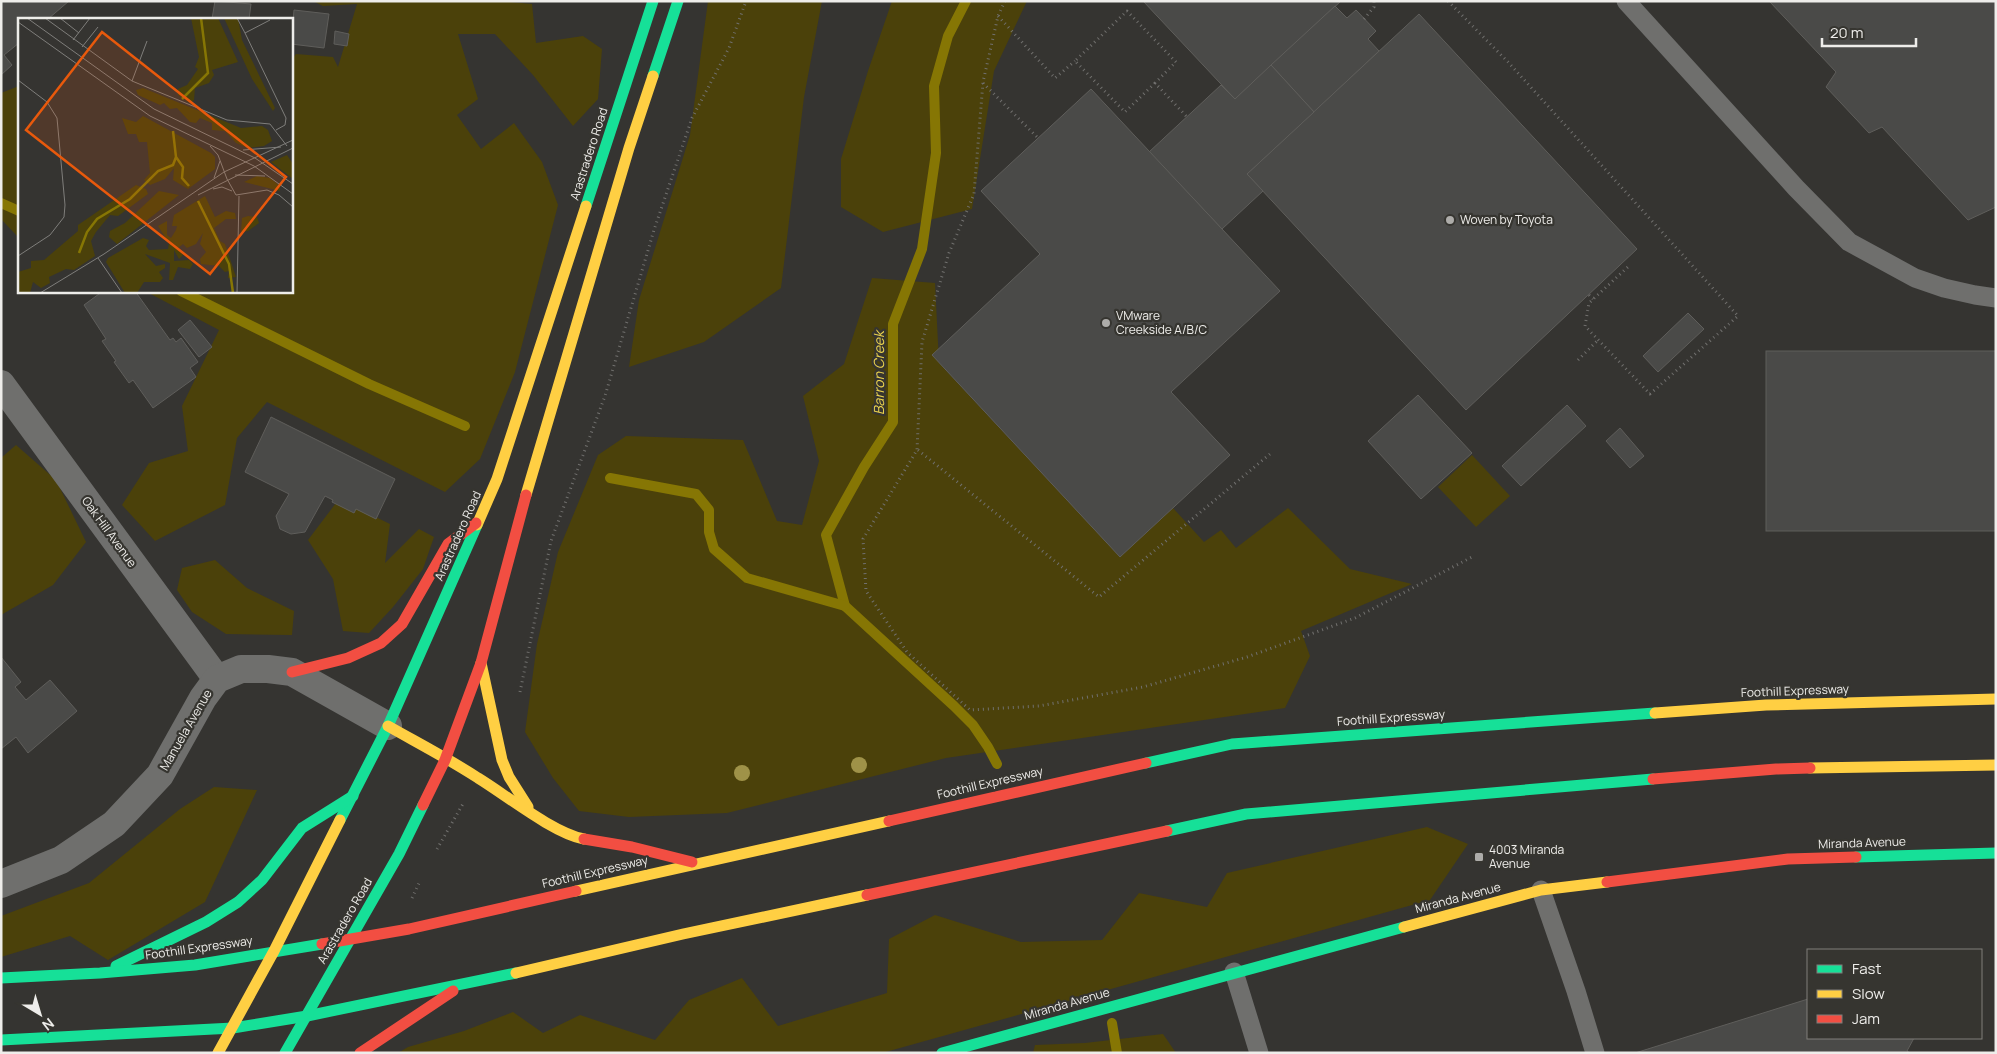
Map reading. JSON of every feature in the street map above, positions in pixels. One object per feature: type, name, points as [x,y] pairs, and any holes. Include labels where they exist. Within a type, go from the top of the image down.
[{"type":"main road","name":"Arastradero Road","points":[[218,1053],[274,952],[388,726],[481,518],[504,460],[653,1]]},
{"type":"main road","name":"Arastradero Road","points":[[285,1053],[399,854],[445,760],[481,663],[531,476],[630,148],[678,1]]},
{"type":"main road","points":[[292,672],[348,658],[381,644],[402,624],[448,544],[481,518]]},
{"type":"main road","points":[[481,663],[502,760],[509,776],[531,813]]},
{"type":"main road","name":"Foothill Expressway","points":[[1,978],[100,973],[195,965],[409,929],[1232,744],[1766,705],[1996,699]]},
{"type":"main road","points":[[388,726],[477,777],[531,813],[574,836],[632,846],[696,863]]},
{"type":"main road","points":[[1,1040],[233,1028],[307,1016],[359,1004],[462,985],[684,934],[1246,814],[1776,769],[1996,765]]},
{"type":"main road","points":[[100,973],[206,922],[238,902],[262,880],[302,828],[353,796]]},
{"type":"main road","name":"Miranda Avenue","points":[[942,1053],[1541,890],[1788,859],[1996,852]]},
{"type":"main road","points":[[360,1053],[462,985]]},
{"type":"street","name":"Oak Hill Avenue","points":[[1,384],[217,679]]},
{"type":"street","name":"Manuela Avenue","points":[[1,884],[61,860],[114,824],[160,775],[203,698],[217,679],[241,669],[268,669],[292,672],[388,726]]},
{"type":"lane","points":[[1626,1],[1796,188],[1849,242],[1915,278],[1944,288],[1996,298]]},
{"type":"lane","points":[[1541,890],[1595,1053]]},
{"type":"lane","points":[[1234,972],[1259,1053]]},
{"type":"path","points":[[520,692],[551,541],[605,396],[654,230],[692,118],[729,48],[746,1]]},
{"type":"path","points":[[1005,1],[998,16],[983,82],[974,194],[949,253],[922,342],[917,450],[864,539],[866,591],[908,652],[970,710],[1039,706],[1143,687],[1247,657],[1355,618],[1472,557]]},
{"type":"path","points":[[1364,19],[1374,7],[1374,1]]},
{"type":"path","points":[[1448,1],[1508,62],[1738,316],[1650,394],[1585,326],[1589,303],[1630,265]]},
{"type":"path","points":[[998,16],[1055,78],[1127,11],[1176,62],[1125,112],[1075,61]]},
{"type":"path","points":[[983,82],[1038,138]]},
{"type":"path","points":[[1155,83],[1187,116]]},
{"type":"path","points":[[1589,295],[1593,299]]},
{"type":"path","points":[[1578,360],[1598,340]]},
{"type":"path","points":[[917,450],[1099,597],[1270,454]]},
{"type":"path","points":[[434,856],[466,798]]},
{"type":"path","points":[[420,882],[425,873]]},
{"type":"shaded area","points":[[313,1],[501,1],[532,4],[536,43],[583,36],[602,49],[598,99],[573,126],[533,75],[495,34],[458,34],[478,99],[457,115],[481,149],[514,123],[542,162],[558,205],[515,372],[480,459],[445,492],[267,402],[237,438],[225,505],[155,541],[122,505],[149,463],[188,451],[182,406],[219,330],[147,292],[292,292],[292,59],[296,54],[333,57],[338,67],[357,4],[323,6]]},
{"type":"shaded area","points":[[708,1],[822,1],[804,97],[781,288],[704,342],[629,367],[639,300],[690,135]]},
{"type":"shaded area","points":[[892,1],[1027,1],[994,71],[972,209],[883,232],[841,207],[841,159]]},
{"type":"shaded area","points":[[18,86],[18,237],[1,219],[1,93]]},
{"type":"shaded area","points":[[872,278],[935,283],[939,363],[1120,557],[1173,508],[1204,542],[1221,530],[1236,548],[1288,508],[1350,569],[1412,584],[1301,631],[1310,656],[1285,708],[946,758],[727,813],[629,817],[579,811],[553,778],[525,732],[537,644],[558,552],[598,455],[626,436],[743,440],[777,521],[802,525],[819,461],[803,396],[844,364]]},
{"type":"shaded area","points":[[16,445],[56,480],[86,542],[53,585],[1,615],[1,458]]},
{"type":"shaded area","points":[[1472,455],[1510,496],[1476,527],[1438,487]]},
{"type":"shaded area","points":[[339,499],[390,524],[385,563],[419,529],[434,537],[423,569],[393,607],[369,633],[343,631],[333,579],[308,540]]},
{"type":"shaded area","points":[[215,560],[247,588],[294,611],[292,635],[226,634],[192,612],[177,590],[182,568]]},
{"type":"shaded area","points":[[214,787],[257,790],[205,902],[108,960],[70,936],[1,957],[1,916],[89,883],[180,809]]},
{"type":"shaded area","points":[[1427,827],[1468,844],[1430,900],[882,1053],[398,1053],[408,1047],[464,1031],[513,1012],[543,1033],[580,1015],[655,1040],[689,1000],[742,978],[778,1026],[887,993],[889,939],[935,915],[1021,942],[1102,940],[1139,893],[1207,907],[1227,873]]},
{"type":"shaded area","points":[[1163,1034],[1176,1053],[1033,1053],[1035,1045],[1085,1043]]},
{"type":"building","points":[[1,1],[69,1],[49,18],[18,18],[18,44],[4,55],[12,65],[1,75]]},
{"type":"building","points":[[215,1],[251,4],[249,18],[212,18]]},
{"type":"building","points":[[1143,1],[1341,1],[1235,99]]},
{"type":"building","points":[[1769,1],[1996,1],[1996,207],[1968,220],[1882,127],[1869,133],[1826,87],[1836,72]]},
{"type":"building","points":[[1335,6],[1347,18],[1356,10],[1376,31],[1368,39],[1379,51],[1314,112],[1271,65]]},
{"type":"building","points":[[294,10],[329,14],[324,48],[292,44]]},
{"type":"building","name":"Woven by Toyota","points":[[1419,14],[1637,249],[1466,410],[1247,174]]},
{"type":"building","points":[[335,31],[349,34],[347,46],[334,44]]},
{"type":"building","points":[[1271,65],[1314,112],[1247,174],[1263,191],[1222,229],[1149,152],[1221,85],[1235,99]]},
{"type":"building","name":"VMware Creekside A/B/C","points":[[1091,89],[1280,291],[1171,392],[1230,455],[1120,557],[932,355],[1040,254],[981,191]]},
{"type":"building","points":[[102,292],[136,292],[170,340],[173,338],[176,342],[181,338],[198,362],[190,368],[196,377],[153,408],[133,380],[129,383],[114,362],[116,361],[102,341],[106,339],[84,305]]},
{"type":"building","points":[[1688,313],[1704,329],[1658,372],[1643,356]]},
{"type":"building","points":[[190,320],[212,347],[199,357],[178,330]]},
{"type":"building","points":[[1766,351],[1996,351],[1996,531],[1766,531]]},
{"type":"building","points":[[1418,395],[1472,453],[1421,499],[1368,441]]},
{"type":"building","points":[[1567,405],[1586,426],[1521,486],[1502,466]]},
{"type":"building","points":[[271,417],[395,479],[376,519],[356,509],[354,513],[332,502],[333,500],[325,496],[305,532],[291,534],[280,529],[276,516],[289,494],[245,472]]},
{"type":"building","points":[[1620,428],[1644,456],[1630,468],[1606,441]]},
{"type":"building","points":[[1,657],[21,682],[15,687],[26,700],[50,680],[77,711],[28,753],[16,737],[1,749]]},
{"type":"building","points":[[1807,999],[1807,1039],[1913,1039],[1907,1051],[1910,1053],[1635,1053]]},
{"type":"waterway","name":"Barron Creek","points":[[966,1],[948,36],[934,86],[936,153],[922,249],[893,324],[893,422],[864,467],[826,535],[845,606],[973,725],[997,764]]},
{"type":"waterway","points":[[1,203],[18,211]]},
{"type":"waterway","points":[[183,292],[369,384],[465,426]]},
{"type":"waterway","points":[[610,478],[696,494],[709,510],[709,532],[714,549],[747,578],[845,606]]},
{"type":"waterway","name":"Barron Creek","points":[[1112,1023],[1117,1053]]},
{"type":"traffic: fast","points":[[586,206],[653,1]]},
{"type":"traffic: fast","points":[[653,76],[678,1]]},
{"type":"traffic: fast","points":[[340,820],[388,726],[477,525]]},
{"type":"traffic: fast","points":[[1146,763],[1232,744],[1655,713]]},
{"type":"traffic: fast","points":[[1167,831],[1246,814],[1653,779]]},
{"type":"traffic: fast","points":[[116,966],[206,922],[238,902],[262,880],[302,828],[353,796]]},
{"type":"traffic: fast","points":[[285,1053],[399,854],[423,805]]},
{"type":"traffic: fast","points":[[1856,857],[1996,853]]},
{"type":"traffic: fast","points":[[942,1053],[1404,927]]},
{"type":"traffic: fast","points":[[1,978],[100,973],[195,965],[322,944]]},
{"type":"traffic: fast","points":[[1,1040],[233,1028],[307,1016],[516,973]]},
{"type":"traffic: slow","points":[[526,495],[629,148],[653,76]]},
{"type":"traffic: slow","points":[[477,525],[497,479],[586,206]]},
{"type":"traffic: slow","points":[[481,663],[502,760],[509,777],[528,807]]},
{"type":"traffic: slow","points":[[1655,713],[1766,705],[1996,699]]},
{"type":"traffic: slow","points":[[388,726],[467,771],[544,822],[584,839]]},
{"type":"traffic: slow","points":[[1810,768],[1996,765]]},
{"type":"traffic: slow","points":[[218,1053],[274,951],[340,820]]},
{"type":"traffic: slow","points":[[576,891],[889,821]]},
{"type":"traffic: slow","points":[[1404,927],[1541,890],[1607,882]]},
{"type":"traffic: slow","points":[[516,973],[683,934],[867,895]]},
{"type":"traffic: jam","points":[[423,805],[445,760],[481,663],[526,495]]},
{"type":"traffic: jam","points":[[292,672],[348,658],[381,643],[402,624],[448,544],[476,523]]},
{"type":"traffic: jam","points":[[889,821],[1146,763]]},
{"type":"traffic: jam","points":[[1653,779],[1810,768]]},
{"type":"traffic: jam","points":[[867,895],[1167,831]]},
{"type":"traffic: jam","points":[[584,839],[632,847],[692,862]]},
{"type":"traffic: jam","points":[[1607,882],[1788,859],[1856,857]]},
{"type":"traffic: jam","points":[[322,944],[409,929],[576,891]]},
{"type":"traffic: jam","points":[[360,1053],[453,991]]},
{"type":"place","name":"Woven by Toyota","points":[[1450,220]]},
{"type":"place","name":"VMware Creekside A/B/C","points":[[1106,323]]},
{"type":"place","name":"4003 Miranda Avenue","points":[[1479,857]]}]
